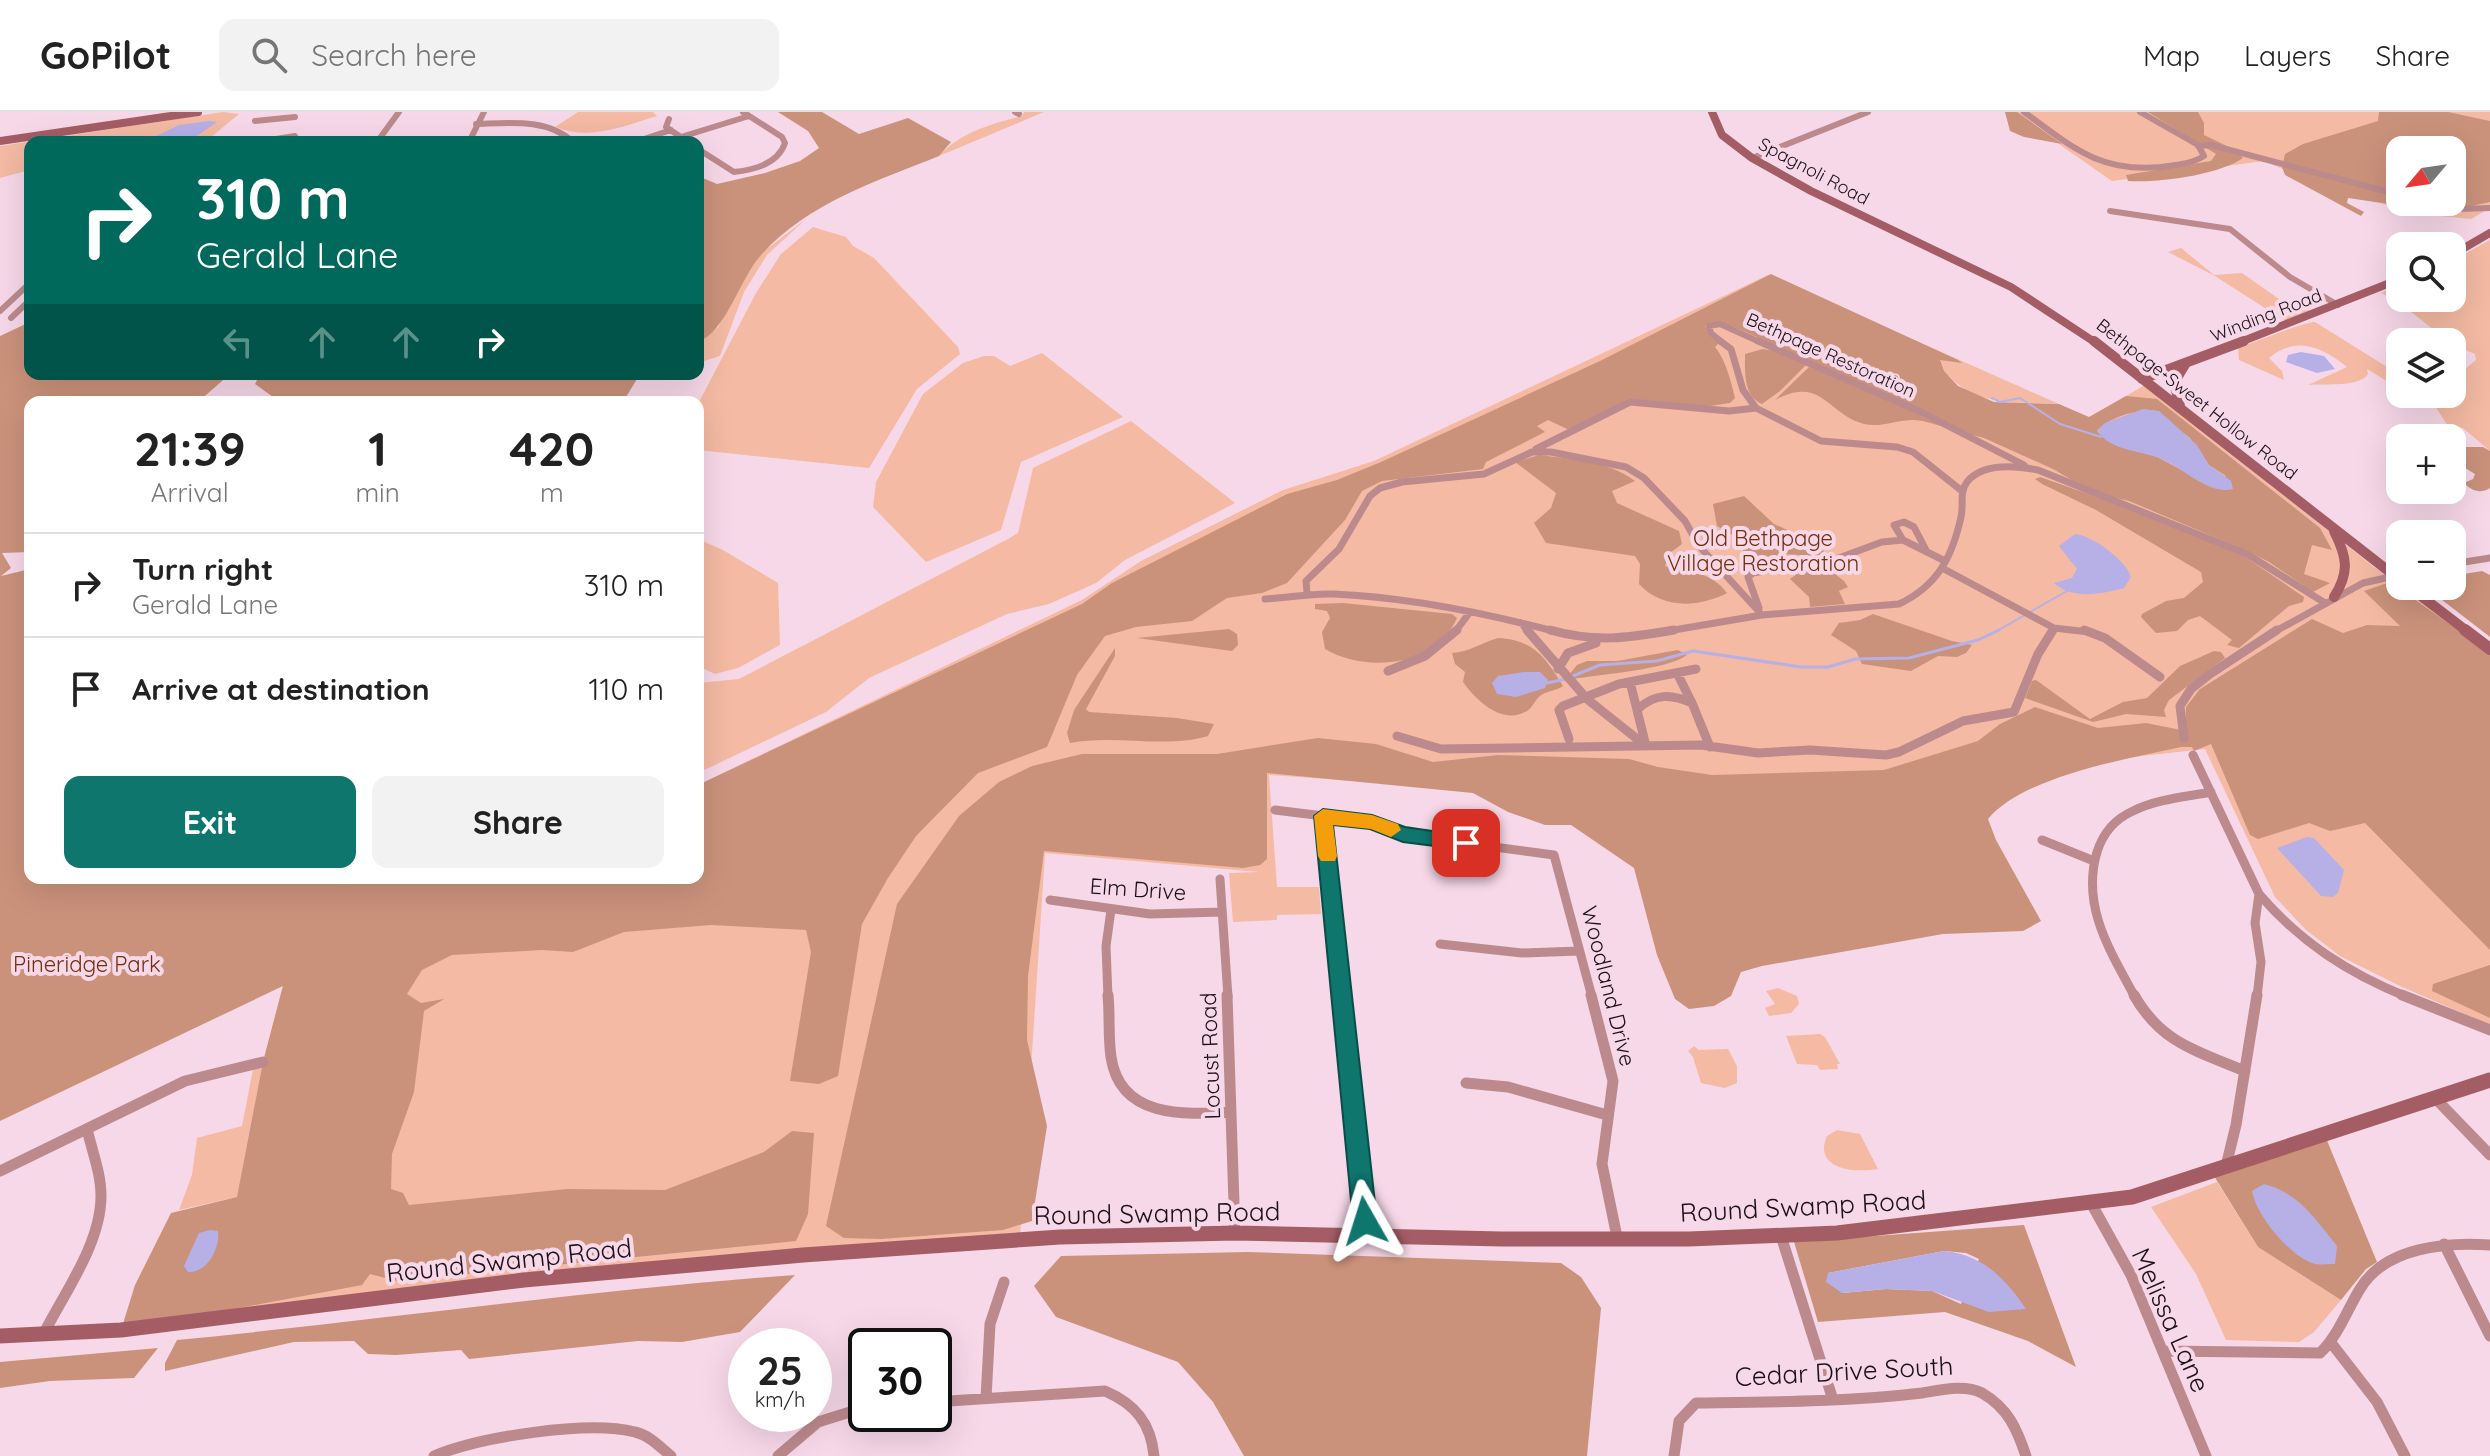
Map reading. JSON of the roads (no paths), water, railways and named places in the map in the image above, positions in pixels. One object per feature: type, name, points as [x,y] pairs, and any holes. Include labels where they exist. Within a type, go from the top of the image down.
[{"type":"main road","points":[[34,136],[198,112]]},
{"type":"main road","name":"Spagnoli Road","points":[[1712,112],[1722,135],[1752,158],[1873,221],[1961,262]]},
{"type":"main road","points":[[0,141],[24,137]]},
{"type":"main road","points":[[2466,248],[2490,233]]},
{"type":"main road","name":"Bethpage-Sweet Hollow Road","points":[[1961,262],[2036,301],[2386,568]]},
{"type":"main road","name":"Winding Road","points":[[2142,379],[2386,285]]},
{"type":"main road","points":[[2181,409],[2172,391],[2173,380],[2187,362]]},
{"type":"main road","points":[[2330,600],[2344,584],[2349,567],[2333,528]]},
{"type":"main road","points":[[2426,600],[2490,649]]},
{"type":"main road","name":"Round Swamp Road","points":[[0,1336],[121,1330],[524,1280],[803,1255],[1060,1237],[1235,1233],[1502,1239],[1837,1233],[2132,1197],[2490,1080]]},
{"type":"street","points":[[381,136],[399,112]]},
{"type":"street","points":[[471,136],[484,112]]},
{"type":"street","points":[[704,153],[734,172],[775,159],[784,150],[784,140],[743,112]]},
{"type":"street","points":[[1752,158],[1868,112]]},
{"type":"street","points":[[2024,112],[2090,158],[2120,170],[2195,161],[2204,156],[2198,145]]},
{"type":"street","points":[[2140,112],[2198,145],[2211,145],[2386,191]]},
{"type":"street","points":[[255,121],[297,115],[294,136]]},
{"type":"street","points":[[684,136],[749,116]]},
{"type":"street","points":[[669,119],[666,127],[680,136]]},
{"type":"street","points":[[476,124],[544,127],[566,136]]},
{"type":"street","points":[[652,136],[671,130]]},
{"type":"street","points":[[2466,209],[2490,208]]},
{"type":"street","points":[[2110,211],[2230,229],[2290,277],[2338,305]]},
{"type":"street","points":[[0,311],[24,289]]},
{"type":"street","points":[[0,319],[15,317],[24,307]]},
{"type":"street","name":"Bethpage Restoration","points":[[1962,491],[1913,452],[1897,447],[1821,441],[1756,408],[1743,390],[1731,349],[1708,329],[1712,324],[1720,324],[1921,412],[2028,467],[2247,554],[2330,600]]},
{"type":"street","name":"Bethpage Restoration","points":[[1307,593],[1306,581],[1339,549],[1370,496],[1380,488],[1402,482],[1484,474],[1630,402],[1729,411],[1756,408]]},
{"type":"street","points":[[1552,441],[1551,447],[1561,454]]},
{"type":"street","name":"Bethpage Restoration","points":[[1532,452],[1608,462],[1636,472],[1685,521],[1699,546],[1762,615]]},
{"type":"street","name":"Bethpage Restoration","points":[[1945,475],[1969,479],[1994,468],[2028,467]]},
{"type":"street","points":[[1564,676],[1568,653],[1605,641],[1762,615],[1884,606],[1909,601],[1931,584],[1945,565],[1962,515],[1962,491],[1969,479]]},
{"type":"street","points":[[1903,540],[1894,525],[1900,522],[1914,527],[1926,550]]},
{"type":"street","points":[[1762,615],[1748,577],[1753,573],[1836,559],[1882,542],[1903,540],[1926,550],[1945,565],[2054,628],[2095,633],[2160,677]]},
{"type":"street","points":[[2466,562],[2490,558]]},
{"type":"street","points":[[2184,738],[2178,712],[2182,699],[2194,687],[2330,600],[2365,582],[2386,579]]},
{"type":"street","points":[[1739,588],[1750,586]]},
{"type":"street","points":[[1265,599],[1285,599],[1307,593],[1470,612],[1569,637],[1605,641]]},
{"type":"street","points":[[1388,671],[1434,653],[1455,637],[1470,612]]},
{"type":"street","points":[[1521,623],[1587,699],[1646,746]]},
{"type":"street","points":[[1397,736],[1441,749],[1646,746],[1710,747],[1758,753],[1810,750],[1886,755],[1899,752],[1963,721],[2014,712],[2038,654],[2054,628]]},
{"type":"street","points":[[1569,739],[1559,710],[1630,682],[1696,669]]},
{"type":"street","points":[[1677,673],[1710,747]]},
{"type":"street","points":[[1630,682],[1646,746]]},
{"type":"street","points":[[1638,709],[1646,701],[1659,696],[1683,698],[1692,703]]},
{"type":"street","points":[[2193,755],[2259,894],[2280,922],[2328,959],[2372,981],[2490,1030]]},
{"type":"street","points":[[2211,792],[2142,807],[2124,815],[2103,837],[2094,861],[2092,895],[2098,926],[2108,950],[2149,1019],[2174,1041],[2245,1071]]},
{"type":"street","points":[[1275,810],[1323,816],[1367,1236]]},
{"type":"street","name":"Woodland Drive","points":[[1323,816],[1372,822],[1413,836],[1554,855],[1613,1081],[1602,1164],[1617,1237]]},
{"type":"street","points":[[2042,840],[2094,861]]},
{"type":"street","name":"Locust Road","points":[[1220,879],[1235,1233]]},
{"type":"street","points":[[2226,1166],[2245,1071],[2261,962],[2255,923],[2259,894]]},
{"type":"street","name":"Elm Drive","points":[[1050,900],[1165,915],[1222,912]]},
{"type":"street","points":[[1111,910],[1105,936],[1112,1064],[1120,1085],[1137,1103],[1152,1110],[1173,1114],[1231,1112]]},
{"type":"street","points":[[1440,944],[1522,953],[1579,951]]},
{"type":"street","points":[[0,1171],[185,1081],[263,1062]]},
{"type":"street","points":[[1466,1083],[1508,1087],[1607,1115]]},
{"type":"street","points":[[2435,1098],[2490,1155]]},
{"type":"street","points":[[44,1333],[89,1239],[100,1208],[100,1190],[87,1129]]},
{"type":"street","name":"Melissa Lane","points":[[2091,1203],[2131,1275],[2206,1456]]},
{"type":"street","points":[[1781,1236],[1833,1400]]},
{"type":"street","points":[[2163,1351],[2320,1353],[2332,1344],[2339,1325],[2372,1271],[2388,1262],[2444,1244],[2463,1242],[2490,1245]]},
{"type":"street","points":[[2444,1244],[2490,1336]]},
{"type":"street","points":[[986,1398],[987,1329],[994,1302],[1004,1282]]},
{"type":"street","points":[[2332,1344],[2377,1402],[2405,1456]]},
{"type":"street","name":"Cedar Drive South","points":[[1674,1456],[1679,1421],[1690,1408],[1710,1401],[1862,1400],[1958,1388],[1980,1392],[1998,1404],[2017,1429],[2026,1456]]},
{"type":"street","points":[[952,1401],[1105,1391],[1123,1398],[1138,1411],[1148,1428],[1154,1456]]},
{"type":"street","points":[[778,1456],[796,1435],[819,1419],[848,1412]]},
{"type":"street","points":[[434,1456],[466,1444],[612,1428],[639,1432],[671,1456]]},
{"type":"waterway","points":[[1992,398],[2000,402],[2020,398],[2060,424],[2101,437]]},
{"type":"waterway","points":[[1996,631],[2067,591]]},
{"type":"waterway","points":[[1573,676],[1600,665],[1657,661],[1693,651],[1801,667],[1828,667],[1855,659],[1909,658],[1978,640],[1996,631]]},
{"type":"waterway","points":[[1547,683],[1566,679]]},
{"type":"park label","name":"Old Bethpage Village Restoration","points":[[1763,550]]},
{"type":"park label","name":"Pineridge Park","points":[[87,964]]}]
